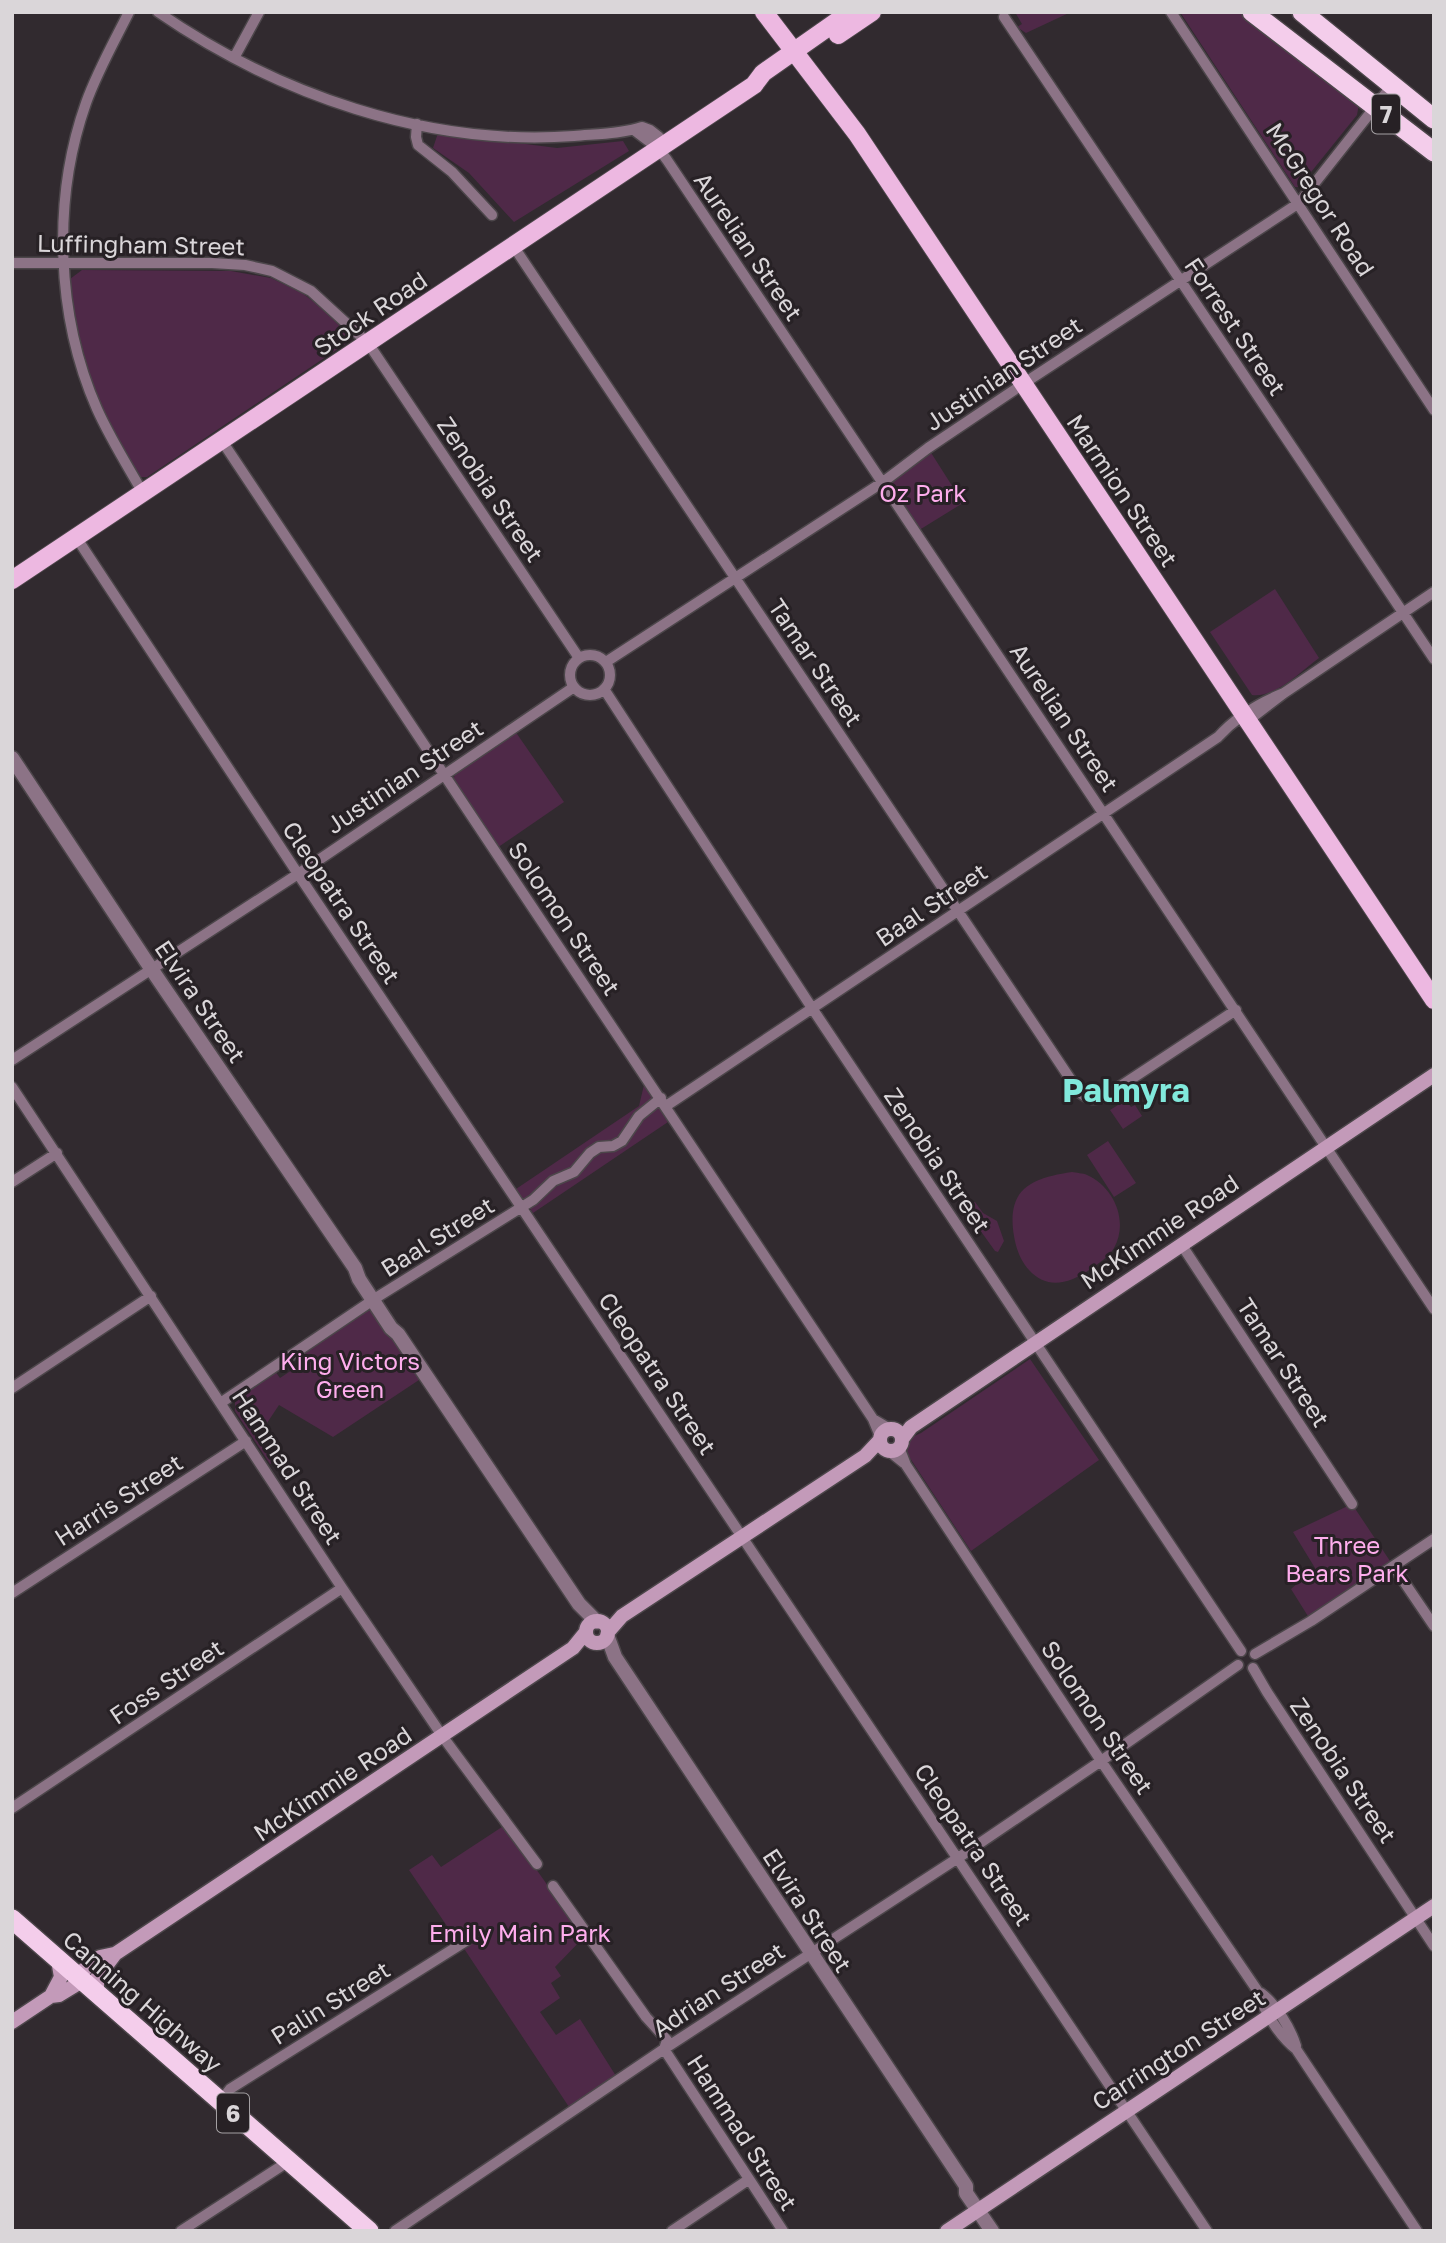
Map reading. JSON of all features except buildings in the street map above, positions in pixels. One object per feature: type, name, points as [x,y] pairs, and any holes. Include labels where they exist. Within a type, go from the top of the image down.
[{"type":"highway","name":"7","points":[[1252,12],[1434,152]]},
{"type":"highway","name":"7","points":[[1302,12],[1434,120]]},
{"type":"highway","name":"Canning Highway","points":[[12,1919],[369,2231]]},
{"type":"main road","name":"Marmion Street","points":[[764,12],[803,52]]},
{"type":"main road","name":"Marmion Street","points":[[778,12],[857,134],[1249,715],[1434,984]]},
{"type":"main road","name":"Stock Road","points":[[803,52],[850,12]]},
{"type":"main road","name":"Stock Road","points":[[12,580],[754,85],[763,73],[872,12]]},
{"type":"main road","name":"Marmion Street","points":[[1249,715],[1434,1000]]},
{"type":"main road","name":"McKimmie Road","points":[[890,1440],[1434,1075]]},
{"type":"main road","points":[[597,1632],[890,1440]]},
{"type":"main road","name":"McKimmie Road","points":[[97,1994],[97,1978],[116,1954],[597,1632]]},
{"type":"main road","name":"Carrington Street","points":[[947,2231],[982,2211],[1422,1919],[1434,1906]]},
{"type":"main road","name":"McKimmie Road","points":[[12,2022],[51,1996],[59,1995],[100,1957],[116,1954]]},
{"type":"main road","points":[[51,1996],[61,1977],[58,1960]]},
{"type":"main road","name":"Carrington Street","points":[[960,2231],[982,2211]]},
{"type":"street","points":[[129,12],[94,83],[74,141],[63,223],[64,263],[70,311],[86,379],[112,440],[143,493]]},
{"type":"street","points":[[158,12],[234,58],[279,80],[366,112],[416,124],[418,145],[460,179],[492,215]]},
{"type":"street","points":[[234,58],[259,12]]},
{"type":"street","name":"McGregor Road","points":[[1171,12],[1434,410]]},
{"type":"street","name":"Forrest Street","points":[[1004,17],[1434,659]]},
{"type":"street","name":"Justinian Street","points":[[606,662],[883,482],[1026,382],[1299,203],[1393,84]]},
{"type":"street","name":"Aurelian Street","points":[[416,124],[519,137],[557,137],[634,130],[659,149],[1434,1309]]},
{"type":"street","name":"Tamar Street","points":[[513,247],[1079,1092],[1086,1098],[1095,1100],[1104,1097],[1236,1010]]},
{"type":"street","name":"Luffingham Street","points":[[12,263],[212,263],[245,265],[272,271],[311,291],[368,343]]},
{"type":"street","name":"Zenobia Street","points":[[368,343],[579,658]]},
{"type":"street","name":"Solomon Street","points":[[222,440],[873,1419],[890,1440],[1101,1761],[1257,1990],[1261,2001],[1293,2038],[1296,2049],[1417,2231]]},
{"type":"street","name":"Cleopatra Street","points":[[76,537],[298,874],[1207,2231]]},
{"type":"street","name":"Baal Street","points":[[222,1402],[376,1298],[522,1208],[553,1181],[574,1172],[590,1153],[599,1147],[622,1142],[639,1116],[812,1008],[1218,737],[1266,700],[1284,693],[1434,592]]},
{"type":"street","points":[[594,655],[606,662],[610,677],[604,689],[598,693],[586,694],[574,687],[570,674],[572,665],[579,658],[594,655]]},
{"type":"street","name":"Justinian Street","points":[[12,1060],[298,874],[574,687]]},
{"type":"street","name":"Zenobia Street","points":[[604,689],[812,1008],[1241,1651]]},
{"type":"street","name":"Elvira Street","points":[[12,758],[152,970],[355,1268],[364,1275],[376,1298],[397,1325],[398,1334],[965,2186],[966,2193],[998,2231]]},
{"type":"street","name":"Hammad Street","points":[[12,1087],[222,1402],[342,1588],[443,1737],[537,1864]]},
{"type":"street","points":[[12,1182],[57,1153]]},
{"type":"street","name":"Tamar Street","points":[[1181,1244],[1352,1504]]},
{"type":"street","points":[[12,1388],[151,1296]]},
{"type":"street","name":"Harris Street","points":[[12,1593],[246,1441]]},
{"type":"street","points":[[1255,1654],[1434,1539]]},
{"type":"street","points":[[1394,1567],[1434,1626]]},
{"type":"street","name":"Foss Street","points":[[12,1808],[342,1588]]},
{"type":"street","points":[[1249,1650],[1255,1654],[1257,1660],[1253,1668],[1247,1670],[1238,1665],[1237,1656],[1241,1651],[1249,1650]]},
{"type":"street","name":"Adrian Street","points":[[395,2231],[664,2049],[958,1858],[1238,1665]]},
{"type":"street","name":"Zenobia Street","points":[[1253,1668],[1274,1704],[1401,1894],[1434,1936]]},
{"type":"street","name":"Hammad Street","points":[[553,1886],[646,2017],[667,2040],[664,2049],[783,2231]]},
{"type":"street","name":"Zenobia Street","points":[[1422,1919],[1434,1946]]},
{"type":"street","name":"Palin Street","points":[[220,2102],[230,2090],[466,1941]]},
{"type":"street","points":[[181,2231],[289,2161]]},
{"type":"street","points":[[672,2231],[748,2180]]},
{"type":"street","name":"Elvira Street","points":[[982,2211],[992,2231]]},
{"type":"green space","points":[[1015,12],[1071,12],[1026,33],[1017,27],[1022,24]]},
{"type":"green space","points":[[1180,12],[1242,12],[1359,104],[1357,115],[1299,187],[1295,187]]},
{"type":"green space","points":[[438,133],[557,148],[623,141],[629,151],[514,222],[469,173],[433,148]]},
{"type":"green space","points":[[82,270],[231,271],[271,278],[302,293],[318,305],[345,331],[348,342],[147,477],[139,477],[107,422],[92,383],[77,328],[70,279]]},
{"type":"green space","name":"Oz Park","points":[[928,448],[963,503],[916,532],[883,482]]},
{"type":"green space","points":[[1275,589],[1319,658],[1279,688],[1261,695],[1252,695],[1210,632]]},
{"type":"green space","points":[[515,731],[564,802],[497,848],[453,779],[457,771]]},
{"type":"green space","points":[[644,1085],[668,1122],[533,1213],[516,1189],[639,1106]]},
{"type":"green space","points":[[1126,1100],[1131,1107],[1135,1105],[1142,1116],[1123,1129],[1110,1110]]},
{"type":"green space","points":[[1108,1141],[1136,1183],[1114,1197],[1087,1155]]},
{"type":"green space","points":[[1072,1172],[1085,1174],[1105,1188],[1116,1206],[1120,1227],[1114,1248],[1100,1262],[1070,1280],[1053,1283],[1037,1277],[1023,1262],[1014,1236],[1014,1207],[1018,1197],[1034,1182]]},
{"type":"green space","points":[[975,1202],[983,1213],[997,1221],[1004,1241],[998,1252],[967,1212],[967,1205]]},
{"type":"green space","name":"King Victors Green","points":[[369,1310],[375,1311],[422,1378],[333,1437],[279,1405],[261,1432],[279,1460],[270,1464],[235,1411],[235,1400],[275,1371],[280,1378],[301,1364],[297,1357]]},
{"type":"green space","points":[[1030,1359],[1099,1460],[971,1551],[906,1452],[907,1442]]},
{"type":"green space","name":"Three Bears Park","points":[[1352,1504],[1394,1567],[1311,1621],[1291,1589],[1315,1568],[1293,1532]]},
{"type":"green space","name":"Emily Main Park","points":[[505,1825],[584,1937],[555,1967],[561,1976],[551,1983],[560,1998],[540,2012],[556,2035],[580,2019],[616,2076],[569,2107],[463,1947],[471,1942],[461,1926],[451,1932],[409,1870],[432,1855],[441,1867]]},
{"type":"district","name":"Palmyra","points":[[1126,1090]]}]
